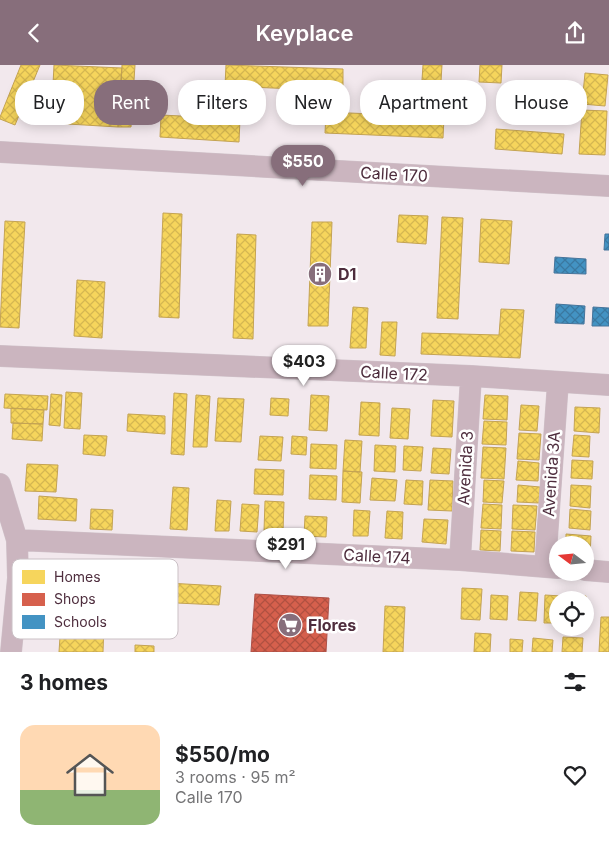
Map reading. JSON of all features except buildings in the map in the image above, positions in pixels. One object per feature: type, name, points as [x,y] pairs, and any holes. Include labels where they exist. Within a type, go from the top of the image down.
[{"type":"street","name":"Calle 170","points":[[0,152],[609,187]]},
{"type":"street","name":"Calle 172","points":[[0,356],[609,385]]},
{"type":"street","name":"Avenida 3","points":[[460,560],[471,377]]},
{"type":"street","name":"Avenida 3A","points":[[552,536],[558,382]]},
{"type":"street","points":[[0,485],[17,540],[18,559]]},
{"type":"street","name":"Calle 174","points":[[17,540],[460,560],[549,567]]},
{"type":"street","points":[[594,571],[609,572]]},
{"type":"street","points":[[11,652],[12,639]]},
{"type":"place","name":"D1","points":[[320,274]]},
{"type":"place","name":"Flores","points":[[290,625]]}]
